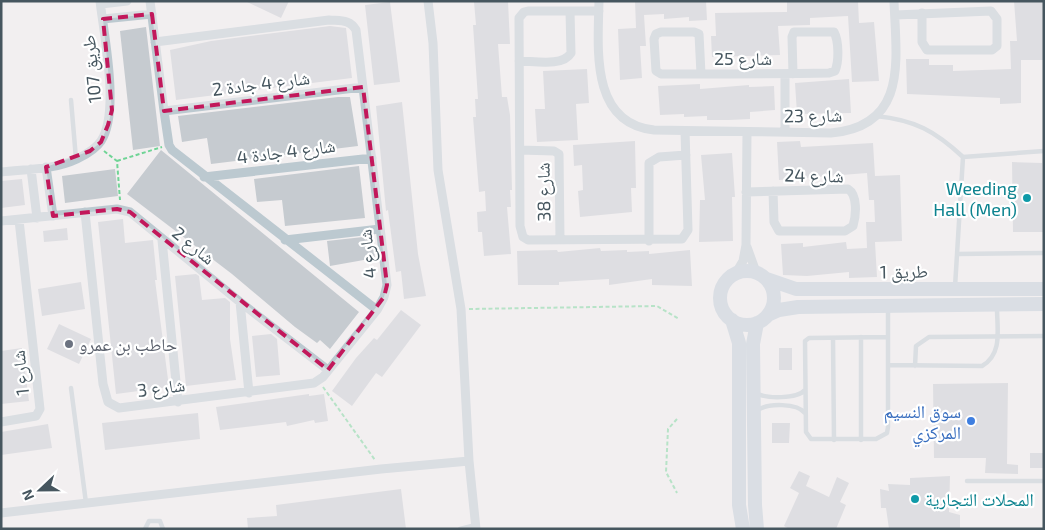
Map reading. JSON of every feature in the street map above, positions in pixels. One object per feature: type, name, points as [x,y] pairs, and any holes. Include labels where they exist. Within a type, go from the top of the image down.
[{"type":"street","name":"طريق 107","points":[[98,145],[108,125],[112,110],[101,3],[128,1]]},
{"type":"street","points":[[150,1],[169,145]]},
{"type":"street","points":[[428,1],[432,43],[438,170],[461,309],[469,461],[476,527]]},
{"type":"street","name":"شارع 23","points":[[599,1],[600,73],[604,91],[611,105],[623,118],[645,129],[747,132],[849,132],[876,116],[892,94],[894,83],[894,1]]},
{"type":"street","name":"شارع 38","points":[[599,11],[528,11],[521,14],[518,23],[520,226],[523,237],[528,240],[678,240],[686,236],[688,230],[685,131]]},
{"type":"street","points":[[519,61],[561,61],[568,58],[571,52],[570,11]]},
{"type":"street","points":[[895,14],[922,13],[994,12],[997,19],[997,46],[992,50],[927,50],[922,42],[922,13]]},
{"type":"street","name":"طريق 107","points":[[102,20],[152,14]]},
{"type":"street","name":"شارع 4","points":[[155,42],[329,20],[347,21],[356,30],[387,285],[384,297],[377,310],[204,177],[177,155],[169,145]]},
{"type":"street","name":"شارع 25","points":[[701,74],[699,34],[694,32],[661,32],[656,34],[654,39],[656,71],[661,74],[701,74],[789,74],[829,73],[835,71],[837,65],[837,37],[834,32],[794,32],[792,37],[789,74],[785,132]]},
{"type":"street","name":"شارع 4 جادة 2","points":[[164,111],[363,87]]},
{"type":"street","points":[[736,273],[743,261],[746,244],[747,132]]},
{"type":"street","points":[[1,172],[46,167],[76,159],[98,145]]},
{"type":"street","name":"شارع 38","points":[[520,150],[554,151],[559,154],[560,240]]},
{"type":"street","points":[[649,240],[650,163],[659,157],[686,155]]},
{"type":"street","name":"شارع 4 جادة 4","points":[[204,177],[372,158]]},
{"type":"street","points":[[46,167],[53,216]]},
{"type":"street","points":[[31,169],[37,218]]},
{"type":"street","name":"شارع 24","points":[[746,192],[773,191],[848,189],[852,192],[854,198],[853,226],[845,231],[779,230],[774,222],[773,191]]},
{"type":"street","points":[[1,221],[121,210]]},
{"type":"street","name":"شارع 2","points":[[121,210],[130,212],[162,240],[328,370]]},
{"type":"street","name":"شارع 3","points":[[85,212],[103,384],[108,402],[118,408],[178,402],[314,384],[319,380]]},
{"type":"street","name":"شارع 1","points":[[1,422],[30,418],[36,416],[40,409],[19,220]]},
{"type":"street","points":[[285,240],[380,229]]},
{"type":"street","points":[[162,240],[178,402]]},
{"type":"street","points":[[746,244],[762,276],[774,293],[772,308],[763,319],[753,344],[757,529]]},
{"type":"street","points":[[743,529],[739,506],[739,343],[732,320],[722,308],[721,291],[729,278],[736,273],[743,271],[762,276]]},
{"type":"street","name":"طريق 1","points":[[762,276],[796,288],[1044,289]]},
{"type":"street","points":[[240,302],[249,393]]},
{"type":"street","name":"طريق 1","points":[[763,319],[779,310],[798,307],[1044,304]]},
{"type":"street","points":[[319,380],[377,310]]},
{"type":"street","points":[[732,320],[740,324],[763,319]]},
{"type":"street","points":[[1,513],[381,469],[469,461]]},
{"type":"lane","points":[[71,100],[76,159]]},
{"type":"lane","points":[[876,116],[898,118],[923,127],[940,136],[963,157],[1044,151]]},
{"type":"lane","points":[[954,289],[963,157]]},
{"type":"lane","points":[[957,254],[1044,253]]},
{"type":"lane","points":[[888,305],[888,337],[888,427],[887,433],[876,440],[815,440],[807,436],[805,413],[805,341],[809,338],[888,337]]},
{"type":"lane","points":[[888,366],[982,366],[990,361],[995,354],[997,305]]},
{"type":"lane","points":[[915,366],[916,346],[929,337],[997,338],[1044,336]]},
{"type":"lane","points":[[861,337],[861,440]]},
{"type":"lane","points":[[833,338],[834,440]]},
{"type":"lane","points":[[71,388],[86,503]]},
{"type":"lane","points":[[755,391],[765,396],[796,395],[805,390]]},
{"type":"lane","points":[[755,412],[766,407],[796,406],[805,413]]},
{"type":"lane","points":[[967,481],[1044,481]]},
{"type":"lane","points":[[145,529],[149,521],[160,521],[163,529]]},
{"type":"lane","points":[[460,529],[476,527]]},
{"type":"path","points":[[98,145],[116,161],[121,210]]},
{"type":"path","points":[[116,161],[149,153],[169,145]]},
{"type":"path","points":[[461,309],[657,306],[679,318]]},
{"type":"path","points":[[319,380],[381,469]]},
{"type":"path","points":[[677,419],[668,429],[666,472],[678,493]]},
{"type":"highlighted area","points":[[152,14],[164,111],[363,87],[387,285],[384,297],[328,370],[130,212],[117,209],[53,216],[46,167],[90,151],[101,142],[112,110],[103,19]]},
{"type":"building","points":[[245,1],[289,1],[281,18]]},
{"type":"building","points":[[508,1],[510,44],[498,44],[502,97],[507,97],[510,115],[512,190],[510,190],[511,207],[507,207],[511,254],[484,256],[482,232],[478,232],[477,212],[486,211],[485,191],[479,192],[473,117],[476,117],[475,99],[478,99],[473,25],[476,25],[474,2]]},
{"type":"building","points":[[635,1],[706,1],[707,20],[689,21],[689,17],[664,19],[664,14],[644,15],[646,46],[640,46],[642,78],[620,80],[618,29],[636,28]]},
{"type":"building","points":[[787,1],[858,1],[859,23],[874,22],[879,81],[852,82],[848,16],[810,18],[810,25],[778,26],[780,55],[712,57],[711,36],[716,36],[715,13],[787,12]]},
{"type":"building","points":[[1014,1],[1044,1],[1044,60],[1021,60],[1021,103],[1000,104],[1000,98],[907,94],[906,59],[929,59],[929,65],[953,65],[953,71],[1011,69],[1010,41],[1017,41]]},
{"type":"building","points":[[390,2],[400,82],[374,85],[365,5]]},
{"type":"building","points":[[330,26],[346,28],[352,78],[176,100],[170,50],[211,41]]},
{"type":"building","points":[[146,27],[160,146],[133,150],[120,31]]},
{"type":"building","points":[[587,69],[589,103],[576,104],[578,140],[537,142],[535,109],[545,109],[543,71]]},
{"type":"building","points":[[849,79],[851,113],[797,114],[795,83]]},
{"type":"building","points":[[700,84],[700,89],[749,85],[749,87],[774,86],[775,110],[750,112],[750,119],[729,120],[707,120],[707,116],[684,117],[684,114],[660,115],[658,86]]},
{"type":"building","points":[[350,97],[358,146],[211,164],[207,138],[182,142],[178,116]]},
{"type":"building","points":[[402,102],[418,254],[426,296],[404,299],[401,271],[396,272],[388,210],[386,211],[376,106]]},
{"type":"building","points":[[635,141],[636,188],[631,188],[632,212],[580,217],[578,191],[583,190],[582,165],[574,166],[573,145]]},
{"type":"building","points":[[800,141],[801,147],[873,143],[875,176],[900,175],[902,241],[875,242],[877,277],[849,278],[849,272],[807,276],[783,275],[781,244],[803,243],[803,247],[846,242],[847,249],[867,248],[866,222],[875,222],[874,200],[869,200],[867,173],[779,180],[777,142]]},
{"type":"building","points":[[161,150],[359,312],[330,349],[320,340],[317,343],[295,327],[232,274],[127,194]]},
{"type":"building","points":[[732,153],[735,197],[732,197],[733,241],[699,242],[700,200],[705,200],[701,155]]},
{"type":"building","name":"Weeding Hall (Men)","points":[[1012,162],[1042,163],[1043,232],[1013,232]]},
{"type":"building","points":[[359,166],[365,218],[285,226],[282,200],[257,202],[254,179]]},
{"type":"building","points":[[115,169],[118,196],[65,203],[62,176]]},
{"type":"building","points":[[22,179],[25,205],[1,208],[1,181]]},
{"type":"building","points":[[123,219],[125,243],[153,240],[157,280],[155,280],[169,387],[116,394],[98,222]]},
{"type":"building","points":[[67,228],[68,240],[44,242],[43,231]]},
{"type":"building","points":[[372,236],[375,258],[330,266],[327,241]]},
{"type":"building","points":[[600,248],[601,251],[649,251],[649,254],[690,250],[692,286],[652,285],[652,279],[609,285],[609,279],[559,282],[559,285],[518,285],[517,251],[557,250],[558,252]]},
{"type":"building","points":[[196,274],[199,276],[202,300],[225,298],[230,302],[230,339],[236,380],[186,386],[175,276]]},
{"type":"building","points":[[81,282],[85,309],[42,316],[38,289]]},
{"type":"building","points":[[401,310],[421,325],[382,377],[376,373],[352,406],[332,391],[356,358],[374,338],[377,340]]},
{"type":"building","name":"حاطب بن عمرو","points":[[59,324],[91,339],[79,364],[47,349]]},
{"type":"building","points":[[271,334],[277,339],[280,375],[256,377],[252,336]]},
{"type":"building","points":[[22,348],[29,401],[1,404],[1,351]]},
{"type":"building","points":[[779,348],[792,348],[792,370],[779,370]]},
{"type":"building","name":"سوق النسيم المركزي","points":[[1008,383],[1007,464],[1018,465],[1018,474],[985,473],[986,458],[934,458],[933,384]]},
{"type":"building","points":[[309,394],[309,396],[324,394],[328,421],[315,423],[314,420],[287,426],[286,422],[220,430],[216,407]]},
{"type":"building","points":[[198,413],[200,439],[105,450],[102,423]]},
{"type":"building","points":[[772,423],[790,423],[789,443],[772,443]]},
{"type":"building","points":[[48,424],[52,448],[1,455],[1,432]]},
{"type":"building","points":[[1030,453],[1044,453],[1044,468],[1030,468]]},
{"type":"building","points":[[799,471],[810,476],[806,486],[829,497],[837,477],[849,483],[840,502],[846,505],[836,529],[789,529],[784,526],[799,493],[790,488]]},
{"type":"building","name":"المحلات التجارية","points":[[950,476],[949,512],[960,515],[960,529],[889,529],[886,508],[881,508],[880,489],[889,491],[888,484],[910,485],[910,478]]},
{"type":"building","points":[[401,489],[406,529],[248,529],[247,518],[277,516],[276,505]]},
{"type":"place","name":"Weeding Hall (Men)","points":[[1027,198]]},
{"type":"place","name":"حاطب بن عمرو","points":[[69,344]]},
{"type":"place","name":"سوق النسيم المركزي","points":[[971,421]]},
{"type":"place","name":"المحلات التجارية","points":[[915,499]]}]
